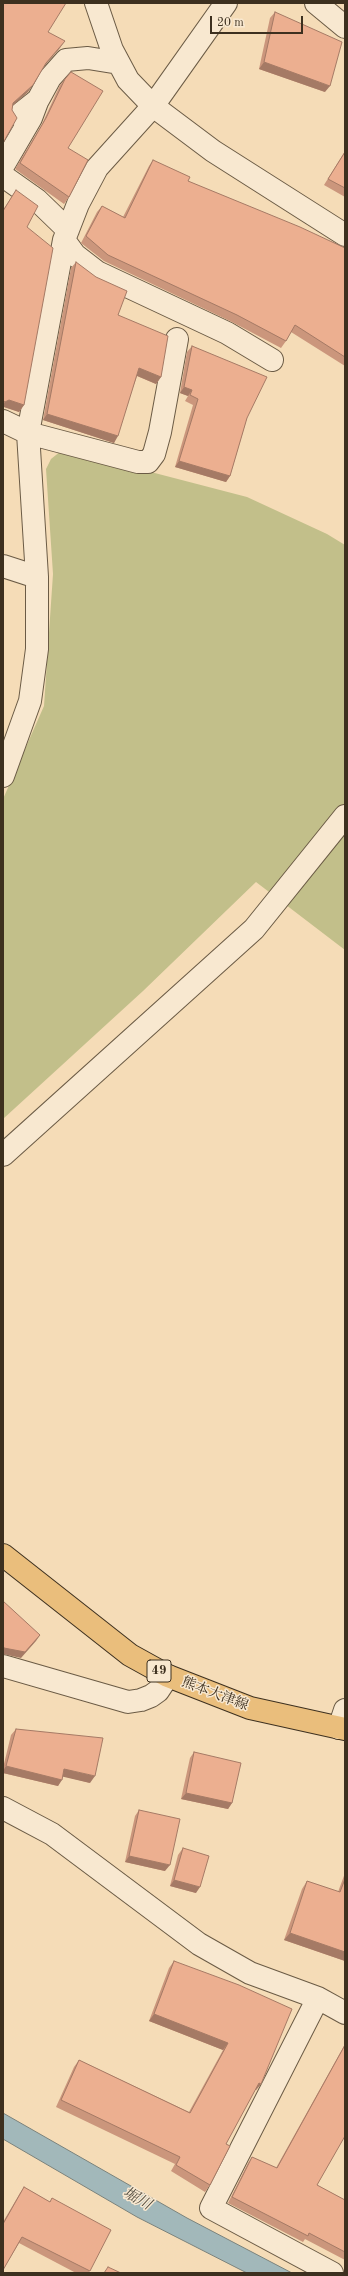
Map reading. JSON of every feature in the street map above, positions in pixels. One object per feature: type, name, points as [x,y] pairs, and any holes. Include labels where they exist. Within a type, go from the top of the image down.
[{"type":"main road","name":"熊本大津線","points":[[3,1555],[130,1655],[168,1676],[250,1708],[343,1722]]},
{"type":"street","points":[[96,3],[112,50],[128,80],[154,106],[213,151],[345,235]]},
{"type":"street","points":[[3,776],[30,701],[37,649],[37,576],[28,433],[66,235],[78,204],[97,168],[154,106],[226,3]]},
{"type":"street","points":[[316,3],[345,27]]},
{"type":"street","points":[[3,166],[32,118],[38,100],[50,78],[66,60],[88,58],[119,63]]},
{"type":"street","points":[[19,115],[38,100]]},
{"type":"street","points":[[3,176],[37,200],[66,235],[76,255],[97,272],[227,333],[272,360]]},
{"type":"street","points":[[3,421],[28,433],[138,462],[148,462],[154,454],[160,432],[177,339]]},
{"type":"street","points":[[3,566],[37,576]]},
{"type":"street","points":[[3,1155],[254,929],[345,816]]},
{"type":"street","points":[[3,1666],[128,1702],[141,1700],[151,1696],[158,1691],[168,1676]]},
{"type":"street","points":[[3,1808],[52,1834],[199,1944],[250,1973],[318,1998],[345,2013]]},
{"type":"street","points":[[318,1998],[211,2208],[332,2273]]},
{"type":"shaded area","points":[[61,451],[74,452],[247,497],[327,534],[345,545],[345,950],[256,882],[143,991],[3,1119],[3,799],[44,706],[53,574],[46,469],[51,459]]},
{"type":"water","name":"堀川","points":[[3,2113],[187,2218],[292,2273],[247,2273],[137,2217],[3,2139]]},
{"type":"building","points":[[3,3],[66,3],[48,32],[65,41],[46,63],[33,85],[13,103],[12,110],[17,118],[3,143]]},
{"type":"building","points":[[275,12],[342,42],[330,86],[264,62]]},
{"type":"building","points":[[71,72],[103,91],[68,148],[88,160],[69,197],[20,163],[46,118],[65,79]]},
{"type":"building","points":[[345,152],[345,188],[328,179]]},
{"type":"building","points":[[153,160],[190,177],[188,181],[300,227],[345,248],[345,357],[295,325],[286,341],[237,315],[108,255],[86,236],[102,206],[125,218]]},
{"type":"building","points":[[16,190],[38,206],[27,227],[53,248],[24,405],[9,400],[5,402],[3,401],[3,211]]},
{"type":"building","points":[[76,262],[96,277],[127,291],[118,315],[168,336],[161,377],[139,368],[118,436],[47,414]]},
{"type":"building","points":[[192,346],[267,377],[247,418],[230,476],[179,461],[198,399],[190,395],[192,390],[184,387]]},
{"type":"building","points":[[3,1601],[40,1635],[25,1652],[4,1648],[3,1646]]},
{"type":"building","points":[[16,1729],[103,1738],[95,1776],[64,1769],[62,1780],[6,1766]]},
{"type":"building","points":[[194,1752],[241,1763],[232,1803],[186,1793]]},
{"type":"building","points":[[139,1810],[180,1819],[170,1865],[129,1856]]},
{"type":"building","points":[[183,1848],[209,1856],[200,1887],[174,1880]]},
{"type":"building","points":[[345,1879],[345,1952],[290,1933],[307,1881],[340,1892]]},
{"type":"building","points":[[174,1961],[239,1985],[292,2009],[261,2084],[259,2083],[226,2144],[230,2146],[210,2185],[176,2165],[180,2157],[61,2100],[79,2060],[190,2113],[228,2043],[154,2014]]},
{"type":"building","points":[[345,2045],[345,2136],[317,2185],[345,2200],[345,2252],[309,2233],[308,2236],[232,2197],[252,2157],[277,2168]]},
{"type":"building","points":[[24,2187],[50,2202],[52,2198],[111,2230],[90,2271],[22,2237],[3,2270],[3,2224]]},
{"type":"building","points":[[108,2267],[121,2273],[104,2273]]}]
